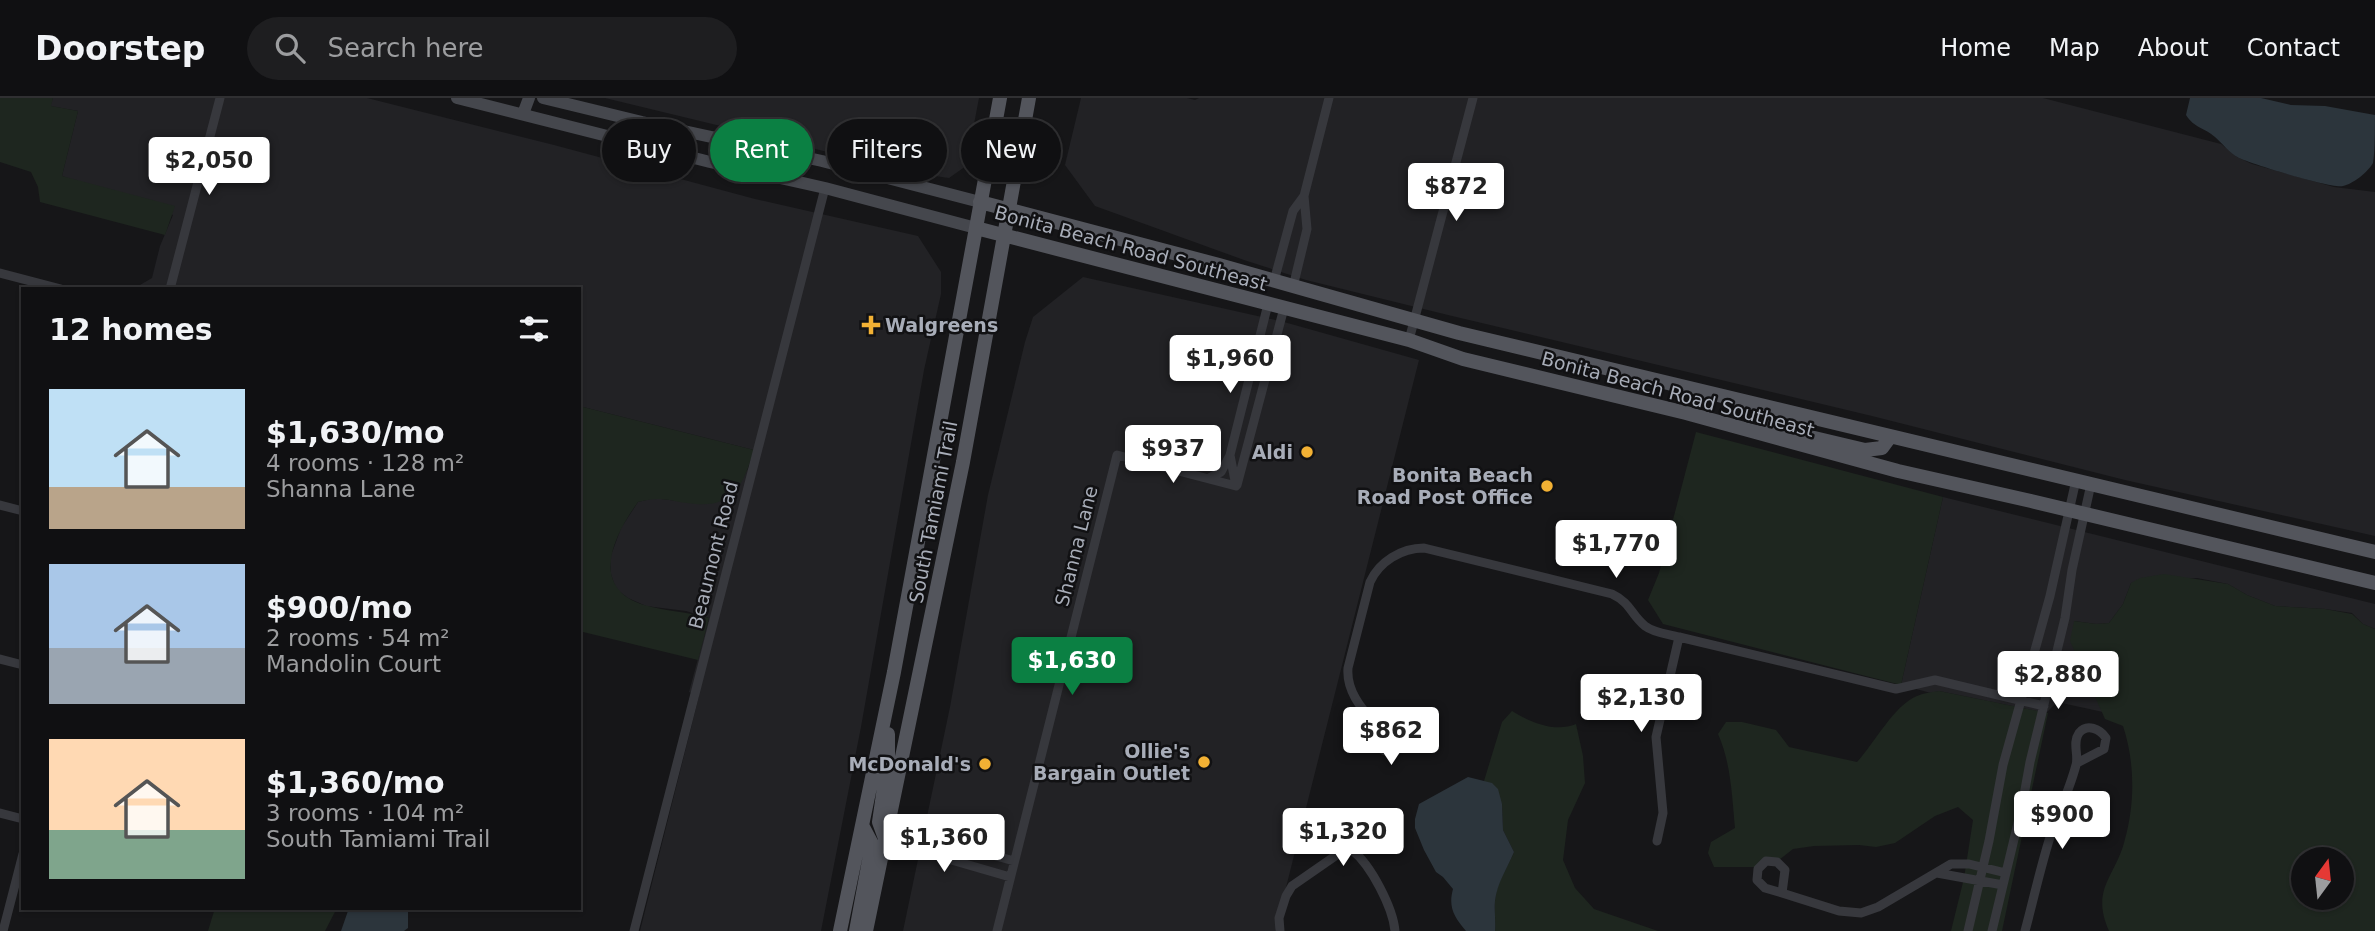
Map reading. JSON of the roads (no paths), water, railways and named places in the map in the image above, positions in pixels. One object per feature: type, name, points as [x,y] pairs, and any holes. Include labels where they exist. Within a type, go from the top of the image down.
[{"type":"main road","points":[[457,98],[825,188],[976,228]]},
{"type":"main road","points":[[523,114],[529,98]]},
{"type":"main road","points":[[543,98],[822,160],[980,202]]},
{"type":"main road","name":"South Tamiami Trail","points":[[840,931],[888,701],[1000,98]]},
{"type":"main road","name":"South Tamiami Trail","points":[[866,931],[961,475],[1029,98]]},
{"type":"main road","name":"Bonita Beach Road Southeast","points":[[980,202],[1414,321],[2375,552]]},
{"type":"main road","name":"Bonita Beach Road Southeast","points":[[976,228],[1409,340],[1463,359],[1898,471],[2375,583]]},
{"type":"main road","points":[[1721,424],[1748,423],[1865,450],[1882,448],[1890,437]]},
{"type":"main road","points":[[886,841],[879,822],[888,760],[888,701]]},
{"type":"main road","points":[[856,931],[871,850],[871,842],[863,827]]},
{"type":"street","points":[[171,287],[220,98]]},
{"type":"street","points":[[1293,287],[1307,229],[1304,196],[1329,98]]},
{"type":"street","points":[[1409,340],[1473,98]]},
{"type":"street","name":"Beaumont Road","points":[[634,931],[825,188]]},
{"type":"street","points":[[1274,281],[1293,211],[1304,196]]},
{"type":"street","points":[[0,273],[53,287]]},
{"type":"street","points":[[1206,478],[1222,472],[1230,455],[1268,304]]},
{"type":"street","points":[[1236,486],[1284,309]]},
{"type":"street","name":"Shanna Lane","points":[[997,931],[1117,455],[1206,478]]},
{"type":"street","points":[[1230,455],[1236,486]]},
{"type":"street","points":[[1206,478],[1236,486]]},
{"type":"street","points":[[1968,931],[2003,765],[2050,596],[2076,480]]},
{"type":"street","points":[[1993,931],[2065,618],[2072,570],[2091,484]]},
{"type":"street","points":[[0,505],[21,510]]},
{"type":"street","points":[[1378,728],[1363,711],[1351,690],[1347,679],[1348,668],[1374,572],[1412,548],[1424,548],[1612,594],[1630,607],[1644,625],[1654,631],[1896,689],[1935,680],[2043,706]]},
{"type":"street","points":[[1657,841],[1663,813],[1656,737],[1679,637]]},
{"type":"street","points":[[0,659],[21,664]]},
{"type":"street","points":[[2025,931],[2052,831],[2077,763]]},
{"type":"street","points":[[0,813],[21,818]]},
{"type":"street","points":[[889,826],[1014,861]]},
{"type":"street","points":[[886,841],[1010,877]]},
{"type":"street","points":[[1280,931],[1279,918],[1292,886],[1340,852],[1352,850],[1361,857],[1375,876],[1394,917],[1395,931]]},
{"type":"street","points":[[3,931],[21,863]]},
{"type":"street","points":[[1782,893],[1839,911],[1861,913],[1878,907],[1951,864],[1969,864],[2007,873]]},
{"type":"street","points":[[1937,873],[2003,885]]},
{"type":"place","name":"Walgreens","points":[[871,325]]},
{"type":"place","name":"Aldi","points":[[1307,452]]},
{"type":"place","name":"Bonita Beach Road Post Office","points":[[1547,486]]},
{"type":"place","name":"Ollie's Bargain Outlet","points":[[1204,762]]},
{"type":"place","name":"McDonald's","points":[[985,764]]}]
